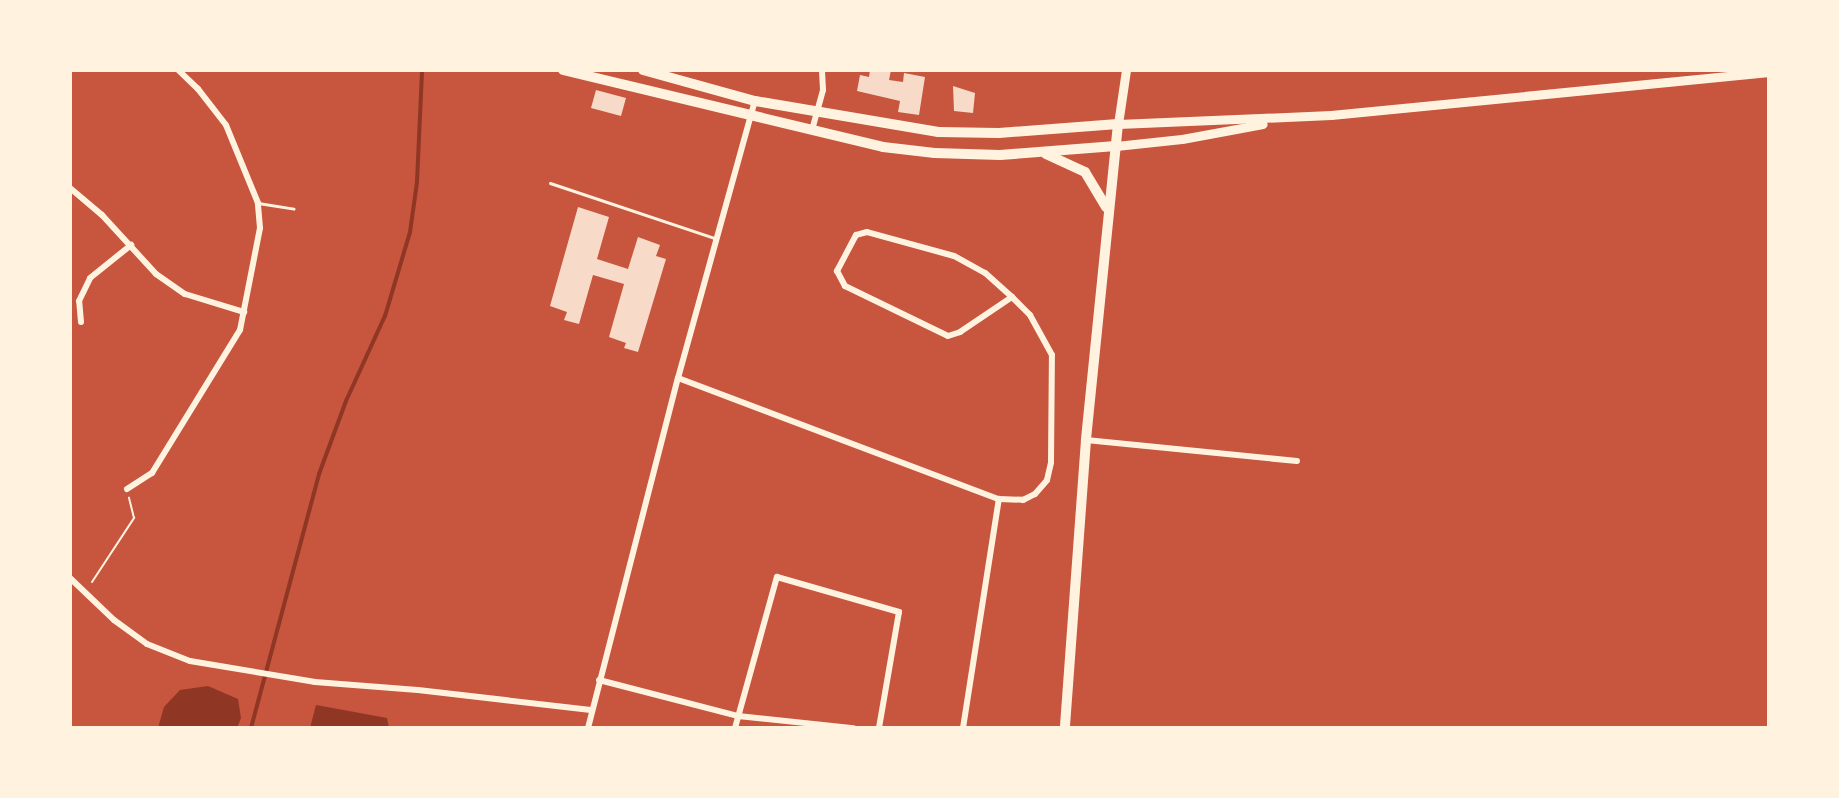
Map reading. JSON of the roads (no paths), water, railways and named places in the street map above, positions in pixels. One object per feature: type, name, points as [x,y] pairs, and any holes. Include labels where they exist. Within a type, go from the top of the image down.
[{"type":"main road","points":[[563,70],[883,147],[935,153],[1042,153],[1116,146],[1182,139],[1293,118]]},
{"type":"main road","points":[[643,70],[755,101],[817,112],[938,132],[999,133],[1118,124],[1293,118],[1769,72]]},
{"type":"main road","points":[[1065,728],[1106,209],[1126,70]]},
{"type":"main road","points":[[1042,153],[1085,172],[1106,209]]},
{"type":"street","points":[[127,489],[152,473],[240,330],[260,228],[258,203],[226,125],[198,89],[178,70]]},
{"type":"street","points":[[812,130],[823,90],[822,70]]},
{"type":"street","points":[[588,728],[678,378],[755,101]]},
{"type":"street","points":[[70,188],[131,245],[156,274],[185,294],[244,312]]},
{"type":"street","points":[[678,378],[999,499],[1023,500],[1035,494],[1047,480],[1051,462],[1052,355],[1044,334],[1012,297],[985,273],[954,256],[867,232],[856,235],[837,271],[845,286],[948,336],[960,332],[1012,297]]},
{"type":"street","points":[[81,322],[79,301],[90,278],[131,245]]},
{"type":"street","points":[[1086,440],[1297,461]]},
{"type":"street","points":[[963,728],[999,499]]},
{"type":"street","points":[[735,728],[777,577],[899,612],[879,728]]},
{"type":"street","points":[[70,578],[147,644],[190,661],[279,678],[591,710]]},
{"type":"street","points":[[599,680],[738,716],[853,728]]},
{"type":"lane","points":[[550,183],[717,239]]},
{"type":"lane","points":[[258,203],[294,209]]},
{"type":"waterway","points":[[251,728],[319,474],[346,401],[385,316],[410,232],[417,182],[422,70]]}]
